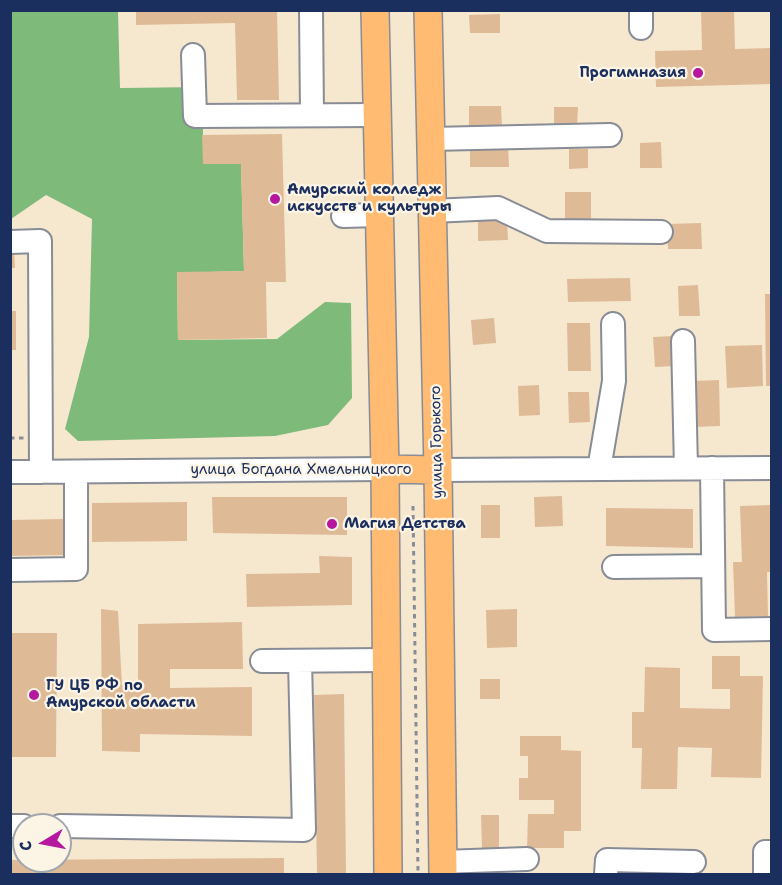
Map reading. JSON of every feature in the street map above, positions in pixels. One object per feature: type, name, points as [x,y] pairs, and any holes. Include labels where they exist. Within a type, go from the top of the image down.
[{"type":"main road","points":[[375,10],[385,469],[388,874]]},
{"type":"main road","name":"улица Горького","points":[[428,10],[438,470],[443,868]]},
{"type":"main road","name":"улица Богдана Хмельницкого","points":[[385,469],[438,470]]},
{"type":"street","points":[[311,10],[312,116]]},
{"type":"street","points":[[193,55],[195,116],[377,115]]},
{"type":"street","points":[[431,139],[610,135]]},
{"type":"street","points":[[432,211],[498,208],[547,231],[662,232]]},
{"type":"street","points":[[343,216],[379,215]]},
{"type":"street","points":[[10,242],[40,241],[41,472]]},
{"type":"street","points":[[599,469],[614,381],[613,324]]},
{"type":"street","points":[[683,341],[686,468]]},
{"type":"street","points":[[712,468],[714,630],[771,629]]},
{"type":"street","name":"улица Богдана Хмельницкого","points":[[438,470],[771,468]]},
{"type":"street","name":"улица Богдана Хмельницкого","points":[[10,472],[385,469]]},
{"type":"street","points":[[10,570],[76,569],[76,472]]},
{"type":"street","points":[[614,567],[713,566]]},
{"type":"street","points":[[262,661],[385,660]]},
{"type":"street","points":[[72,826],[304,830],[300,661]]},
{"type":"street","points":[[765,874],[765,852],[771,852]]},
{"type":"street","points":[[443,868],[527,860]]},
{"type":"street","points":[[606,874],[607,860],[694,862]]},
{"type":"path","points":[[407,505],[420,507]]},
{"type":"path","points":[[413,506],[418,874]]},
{"type":"green space","points":[[10,11],[118,11],[120,88],[203,87],[203,164],[241,164],[244,271],[177,273],[178,340],[277,339],[325,302],[351,303],[352,398],[328,425],[275,436],[78,441],[65,429],[89,337],[92,219],[46,195],[11,219]]},
{"type":"building","points":[[136,10],[277,10],[279,100],[237,100],[235,23],[136,25]]},
{"type":"building","points":[[701,10],[734,10],[735,49],[772,48],[772,84],[656,87],[655,51],[702,50]]},
{"type":"building","points":[[500,14],[500,33],[470,33],[469,15]]},
{"type":"building","points":[[469,106],[501,106],[502,126],[469,127]]},
{"type":"building","points":[[554,107],[578,107],[577,127],[554,127]]},
{"type":"building","points":[[282,134],[286,282],[266,282],[267,338],[178,340],[177,272],[244,271],[241,164],[203,164],[202,135]]},
{"type":"building","points":[[661,142],[662,168],[640,168],[640,143]]},
{"type":"building","points":[[470,145],[508,145],[509,167],[470,167]]},
{"type":"building","points":[[569,149],[588,149],[588,168],[569,169]]},
{"type":"building","points":[[565,192],[591,192],[591,224],[565,224]]},
{"type":"building","points":[[507,220],[508,240],[478,241],[478,221]]},
{"type":"building","points":[[701,223],[702,249],[668,249],[667,224]]},
{"type":"building","points":[[10,230],[13,230],[15,268],[10,268]]},
{"type":"building","points":[[630,278],[631,301],[568,302],[567,279]]},
{"type":"building","points":[[698,285],[700,316],[679,316],[678,286]]},
{"type":"building","points":[[765,294],[772,294],[772,386],[766,386]]},
{"type":"building","points":[[10,311],[16,311],[16,350],[10,350]]},
{"type":"building","points":[[494,318],[496,343],[473,345],[471,320]]},
{"type":"building","points":[[567,323],[590,323],[591,371],[568,371]]},
{"type":"building","points":[[674,336],[675,366],[655,367],[653,337]]},
{"type":"building","points":[[762,345],[763,386],[727,388],[725,346]]},
{"type":"building","points":[[719,380],[720,426],[694,427],[693,381]]},
{"type":"building","points":[[539,385],[540,415],[519,416],[518,386]]},
{"type":"building","points":[[568,392],[589,392],[590,422],[569,423]]},
{"type":"building","points":[[562,496],[563,526],[535,527],[534,497]]},
{"type":"building","points":[[212,497],[347,497],[347,535],[213,533]]},
{"type":"building","points":[[187,502],[187,541],[92,542],[92,503]]},
{"type":"building","points":[[481,505],[500,505],[500,538],[481,538]]},
{"type":"building","points":[[772,505],[772,572],[767,572],[768,616],[735,617],[733,562],[742,562],[740,506]]},
{"type":"building","points":[[606,508],[693,509],[693,548],[606,546]]},
{"type":"building","points":[[63,519],[64,555],[10,556],[10,520]]},
{"type":"building","points":[[319,556],[352,557],[352,605],[247,607],[246,574],[320,573]]},
{"type":"building","points":[[101,609],[118,611],[122,685],[138,686],[138,624],[242,622],[243,669],[170,669],[170,688],[252,687],[252,736],[140,734],[140,752],[102,751]]},
{"type":"building","points":[[517,609],[517,647],[487,648],[486,610]]},
{"type":"building","name":"ГУ ЦБ РФ по Амурской области","points":[[10,633],[57,633],[56,757],[10,757]]},
{"type":"building","points":[[712,656],[740,656],[740,676],[763,676],[761,778],[711,777],[712,748],[678,747],[677,789],[641,789],[642,748],[632,748],[632,712],[644,712],[645,667],[680,668],[680,708],[730,709],[730,689],[712,689]]},
{"type":"building","points":[[480,679],[500,679],[500,699],[480,699]]},
{"type":"building","points":[[344,694],[346,874],[317,874],[314,695]]},
{"type":"building","points":[[520,736],[561,736],[561,750],[581,751],[581,831],[564,831],[564,848],[527,848],[528,814],[554,814],[554,800],[519,800],[519,778],[528,778],[528,756],[520,756]]},
{"type":"building","points":[[481,815],[499,815],[499,849],[482,849]]},
{"type":"building","points":[[284,858],[284,874],[10,874],[10,860],[12,860],[12,873],[72,873],[72,860]]},
{"type":"place","name":"Прогимназия","points":[[698,73]]},
{"type":"place","name":"Амурский колледж искусств и культуры","points":[[275,199]]},
{"type":"place","name":"Магия Детства","points":[[332,524]]},
{"type":"place","name":"ГУ ЦБ РФ по Амурской области","points":[[34,695]]}]
